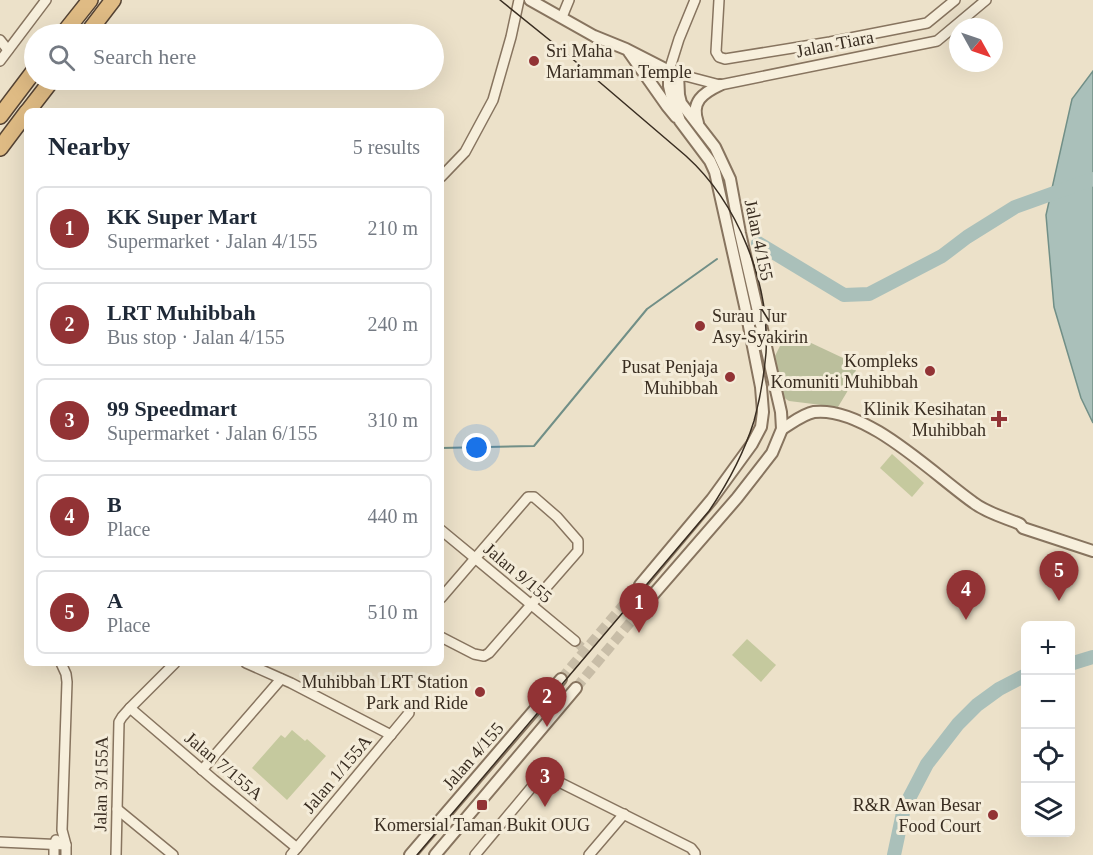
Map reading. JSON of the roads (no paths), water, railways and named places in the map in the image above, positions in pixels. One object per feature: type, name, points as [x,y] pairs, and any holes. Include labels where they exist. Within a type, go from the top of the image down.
[{"type":"highway","points":[[71,24],[90,0]]},
{"type":"highway","points":[[95,24],[113,0]]},
{"type":"highway","points":[[0,116],[24,84]]},
{"type":"highway","points":[[31,108],[44,90]]},
{"type":"highway","points":[[0,148],[24,117]]},
{"type":"street","points":[[28,24],[46,0]]},
{"type":"street","points":[[444,174],[465,152],[493,99],[512,37],[519,0]]},
{"type":"street","points":[[530,0],[542,3],[594,36],[673,72],[679,39],[695,0]]},
{"type":"street","points":[[562,17],[569,0]]},
{"type":"street","points":[[719,0],[716,52],[719,57],[725,59],[927,23],[955,0]]},
{"type":"street","name":"Jalan Tiara","points":[[673,72],[720,85],[937,41],[986,0]]},
{"type":"street","points":[[0,61],[24,29]]},
{"type":"street","points":[[0,40],[8,50]]},
{"type":"street","points":[[626,49],[680,121]]},
{"type":"street","name":"Jalan 4/155","points":[[640,585],[712,499],[752,444],[761,427],[763,412],[761,387],[746,306],[715,172],[710,161],[680,121],[669,86],[673,72]]},
{"type":"street","name":"Jalan 4/155","points":[[673,72],[681,103],[715,147],[730,179],[781,412],[782,429]]},
{"type":"street","points":[[700,128],[694,114],[698,103],[705,92],[720,85]]},
{"type":"street","points":[[444,163],[458,160]]},
{"type":"street","points":[[652,596],[772,453],[782,429],[814,412],[850,417],[870,426],[976,505],[1093,551]]},
{"type":"street","points":[[444,594],[528,497],[534,496],[576,537],[579,545],[578,551],[489,653],[484,656],[474,654],[444,639]]},
{"type":"street","points":[[1025,525],[1093,545]]},
{"type":"street","name":"Jalan 9/155","points":[[444,532],[575,641]]},
{"type":"street","points":[[0,842],[66,850],[62,830],[67,682],[62,666]]},
{"type":"street","name":"Jalan 3/155A","points":[[116,855],[118,729],[122,717],[172,666]]},
{"type":"street","points":[[253,666],[391,735]]},
{"type":"street","name":"Jalan 4/155","points":[[416,853],[561,678]]},
{"type":"street","points":[[202,770],[281,679]]},
{"type":"street","name":"Jalan 4/155","points":[[435,855],[576,688]]},
{"type":"street","name":"Jalan 7/155A","points":[[130,708],[294,852]]},
{"type":"street","name":"Jalan 1/155A","points":[[294,852],[409,713]]},
{"type":"street","points":[[475,855],[541,776],[547,776],[691,848],[695,855]]},
{"type":"street","points":[[117,809],[173,855]]},
{"type":"street","points":[[589,855],[624,814]]},
{"type":"street","points":[[54,850],[62,830]]},
{"type":"water","points":[[1093,71],[1093,423],[1081,398],[1054,307],[1046,215],[1072,99]]},
{"type":"waterway","points":[[758,243],[844,295],[869,294],[942,256],[967,237],[1015,207],[1093,179]]},
{"type":"waterway","points":[[444,448],[534,446],[647,309],[717,259]]},
{"type":"waterway","points":[[1075,662],[1093,657]]},
{"type":"waterway","points":[[894,855],[904,808],[927,764],[958,724],[977,705],[999,689],[1021,678]]},
{"type":"tunnel","points":[[561,679],[640,585]]},
{"type":"tunnel","points":[[576,688],[652,596]]},
{"type":"tunnel","points":[[575,641],[585,650]]},
{"type":"tram line","points":[[417,855],[709,511],[735,468],[750,433],[760,396],[766,353],[766,326],[756,272],[735,221],[705,175],[686,156],[562,50],[500,0]]},
{"type":"place","name":"Sri Maha Mariamman Temple","points":[[534,61]]},
{"type":"place","name":"Surau Nur Asy-Syakirin","points":[[700,326]]},
{"type":"place","name":"Kompleks Komuniti Muhibbah","points":[[930,371]]},
{"type":"place","name":"Pusat Penjaja Muhibbah","points":[[730,377]]},
{"type":"place","name":"Klinik Kesihatan Muhibbah","points":[[999,419]]},
{"type":"place","name":"A","points":[[1059,601]]},
{"type":"place","name":"B","points":[[966,620]]},
{"type":"place","name":"KK Super Mart","points":[[639,633]]},
{"type":"place","name":"Muhibbah LRT Station Park and Ride","points":[[480,692]]},
{"type":"place","name":"LRT Muhibbah","points":[[547,727]]},
{"type":"place","name":"Komersial Taman Bukit OUG","points":[[482,805]]},
{"type":"place","name":"99 Speedmart","points":[[545,807]]},
{"type":"place","name":"R&R Awan Besar Food Court","points":[[993,815]]}]
